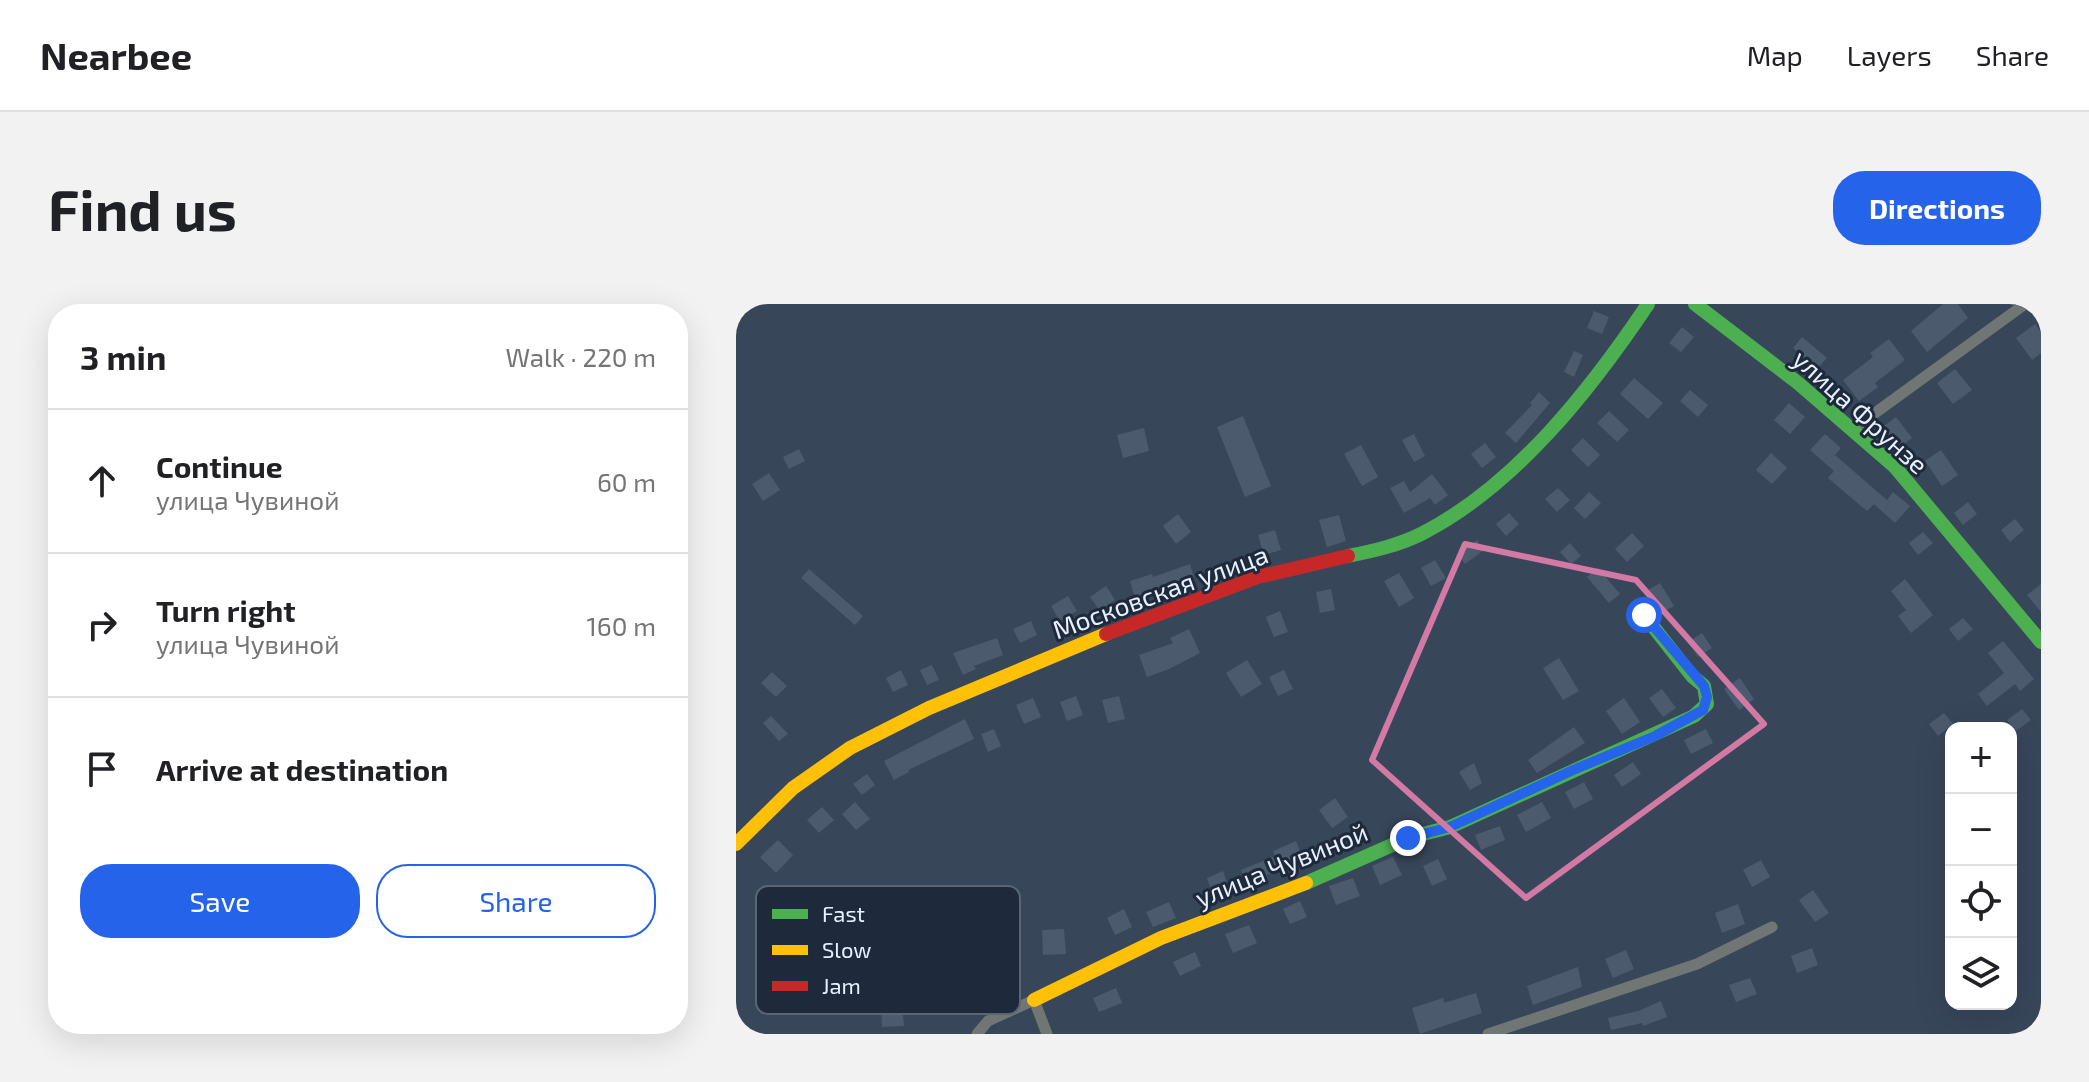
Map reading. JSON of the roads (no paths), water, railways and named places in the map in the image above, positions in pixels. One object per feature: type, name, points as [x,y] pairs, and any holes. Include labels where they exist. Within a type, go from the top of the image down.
[{"type":"street","name":"Московская улица","points":[[736,844],[802,781],[889,727],[1120,626],[1198,596],[1267,574],[1394,545],[1441,524],[1496,480],[1551,429],[1624,341],[1648,304]]},
{"type":"street","name":"улица Фрунзе","points":[[1695,304],[1853,429],[1895,467],[2041,642]]},
{"type":"street","points":[[1853,429],[2025,304]]},
{"type":"street","name":"улица Чувиной","points":[[1020,1011],[1037,1006],[1161,938],[1300,885],[1408,838],[1450,827],[1694,716],[1707,704],[1704,686],[1644,615]]},
{"type":"street","points":[[1488,1034],[1697,964],[1772,927]]},
{"type":"street","points":[[1037,1006],[1047,1034]]},
{"type":"street","name":"улица Чувиной","points":[[977,1034],[988,1021],[1011,1014]]}]
